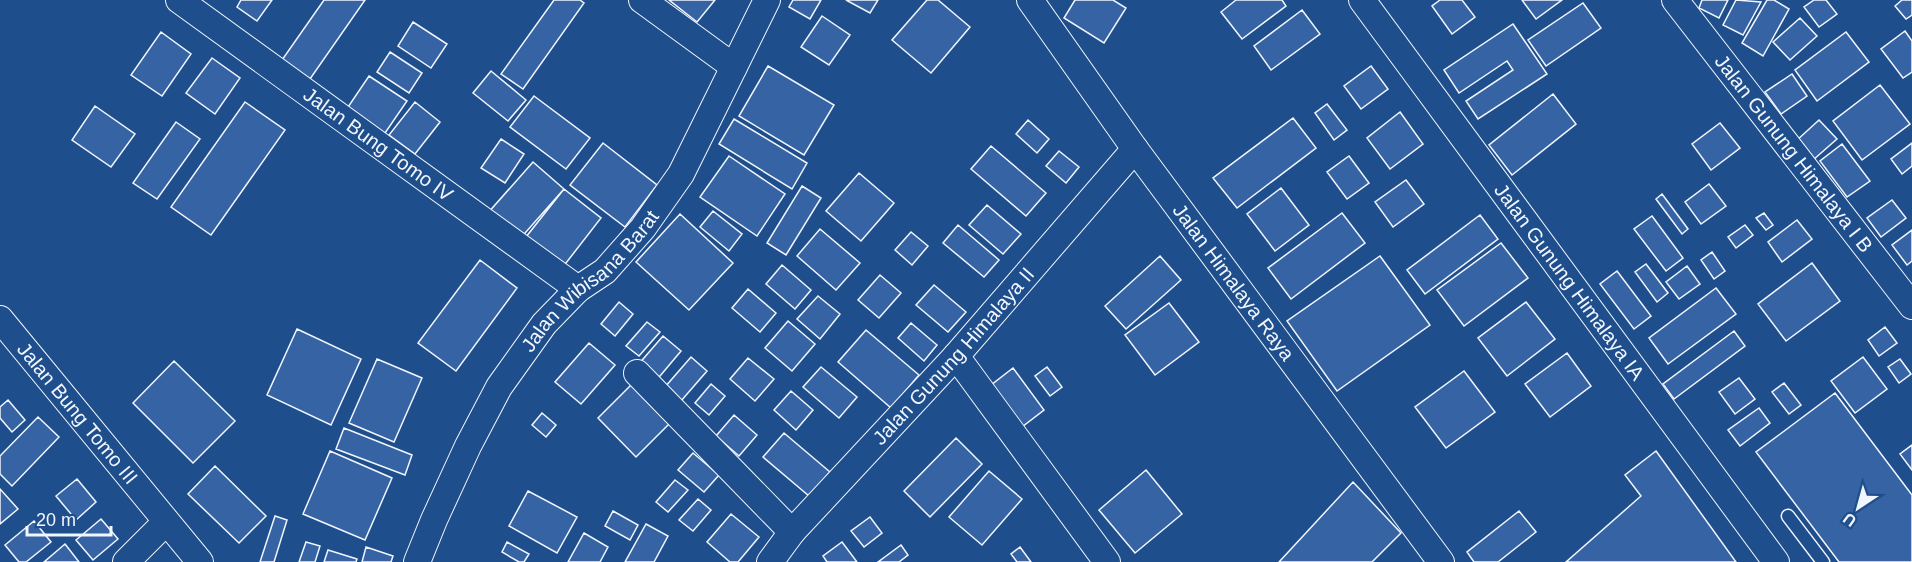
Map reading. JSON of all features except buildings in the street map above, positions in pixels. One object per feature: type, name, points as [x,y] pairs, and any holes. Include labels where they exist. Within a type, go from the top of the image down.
[{"type":"street","name":"Jalan Bung Tomo IV","points":[[179,0],[578,290]]},
{"type":"street","points":[[642,0],[734,67]]},
{"type":"street","name":"Jalan Wibisana Barat","points":[[417,562],[434,520],[499,387],[544,324],[578,290],[604,271],[643,228],[681,174],[767,0]]},
{"type":"street","name":"Jalan Himalaya Raya","points":[[1030,0],[1135,149],[1441,562]]},
{"type":"street","name":"Jalan Gunung Himalaya IA","points":[[1362,0],[1776,562]]},
{"type":"street","name":"Jalan Gunung Himalaya I B","points":[[1675,0],[1912,306]]},
{"type":"street","name":"Jalan Gunung Himalaya II","points":[[770,562],[792,532],[956,356],[1135,149]]},
{"type":"street","name":"Jalan Bung Tomo III","points":[[0,319],[200,562]]},
{"type":"street","points":[[956,356],[1107,562]]},
{"type":"street","points":[[637,373],[792,532]]},
{"type":"street","points":[[126,562],[166,522]]},
{"type":"lane","points":[[1788,516],[1823,562]]}]
